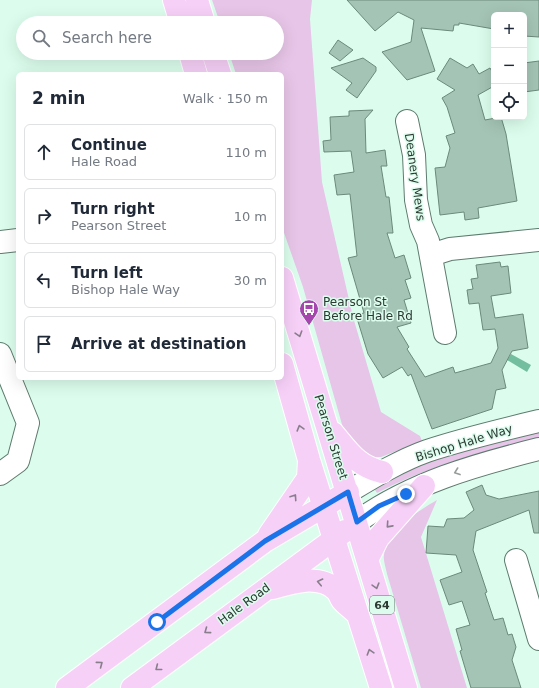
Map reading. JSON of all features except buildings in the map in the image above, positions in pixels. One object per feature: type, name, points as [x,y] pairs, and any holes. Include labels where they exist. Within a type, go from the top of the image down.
[{"type":"main road","points":[[174,0],[179,16]]},
{"type":"main road","points":[[197,0],[202,16]]},
{"type":"main road","points":[[192,60],[195,72]]},
{"type":"main road","points":[[215,60],[219,72]]},
{"type":"main road","name":"Pearson Street","points":[[284,285],[368,558],[406,688]]},
{"type":"main road","name":"64","points":[[284,371],[309,460],[381,688]]},
{"type":"main road","points":[[327,426],[358,462],[368,469],[382,472]]},
{"type":"main road","points":[[265,541],[308,478],[309,460]]},
{"type":"main road","points":[[368,558],[378,538],[424,486]]},
{"type":"main road","points":[[74,686],[265,541],[348,492]]},
{"type":"main road","name":"Hale Road","points":[[132,688],[357,522]]},
{"type":"main road","points":[[261,592],[291,583],[311,580],[327,583],[337,591],[343,602],[359,615]]},
{"type":"street","name":"Deanery Mews","points":[[407,121],[414,155],[416,200],[421,225],[428,241],[431,254],[445,333]]},
{"type":"street","points":[[0,242],[16,240]]},
{"type":"street","points":[[431,254],[450,249],[539,240]]},
{"type":"street","points":[[0,354],[28,423],[18,461],[0,474]]},
{"type":"street","name":"Bishop Hale Way","points":[[348,492],[382,472],[425,452],[539,421]]},
{"type":"street","points":[[357,522],[379,506],[456,472],[539,449]]},
{"type":"street","points":[[516,560],[539,639]]},
{"type":"shaded area","points":[[212,0],[312,0],[310,19],[322,182],[353,317],[381,412],[420,436],[422,441],[381,457],[368,457],[356,450],[343,428],[303,287],[284,233],[284,72],[235,72],[231,60],[284,60],[284,16],[218,16]]},
{"type":"shaded area","points":[[511,354],[531,365],[527,372],[507,360]]},
{"type":"shaded area","points":[[539,425],[539,443],[456,461],[396,483],[377,493],[373,487],[408,468]]},
{"type":"shaded area","points":[[437,500],[421,537],[467,688],[421,688],[384,562],[386,546],[390,538],[412,516]]},
{"type":"place","name":"Pearson St Before Hale Rd","points":[[309,326]]},
{"type":"route","points":[[157,622],[265,541],[348,492],[357,522],[379,506],[406,494]]}]
